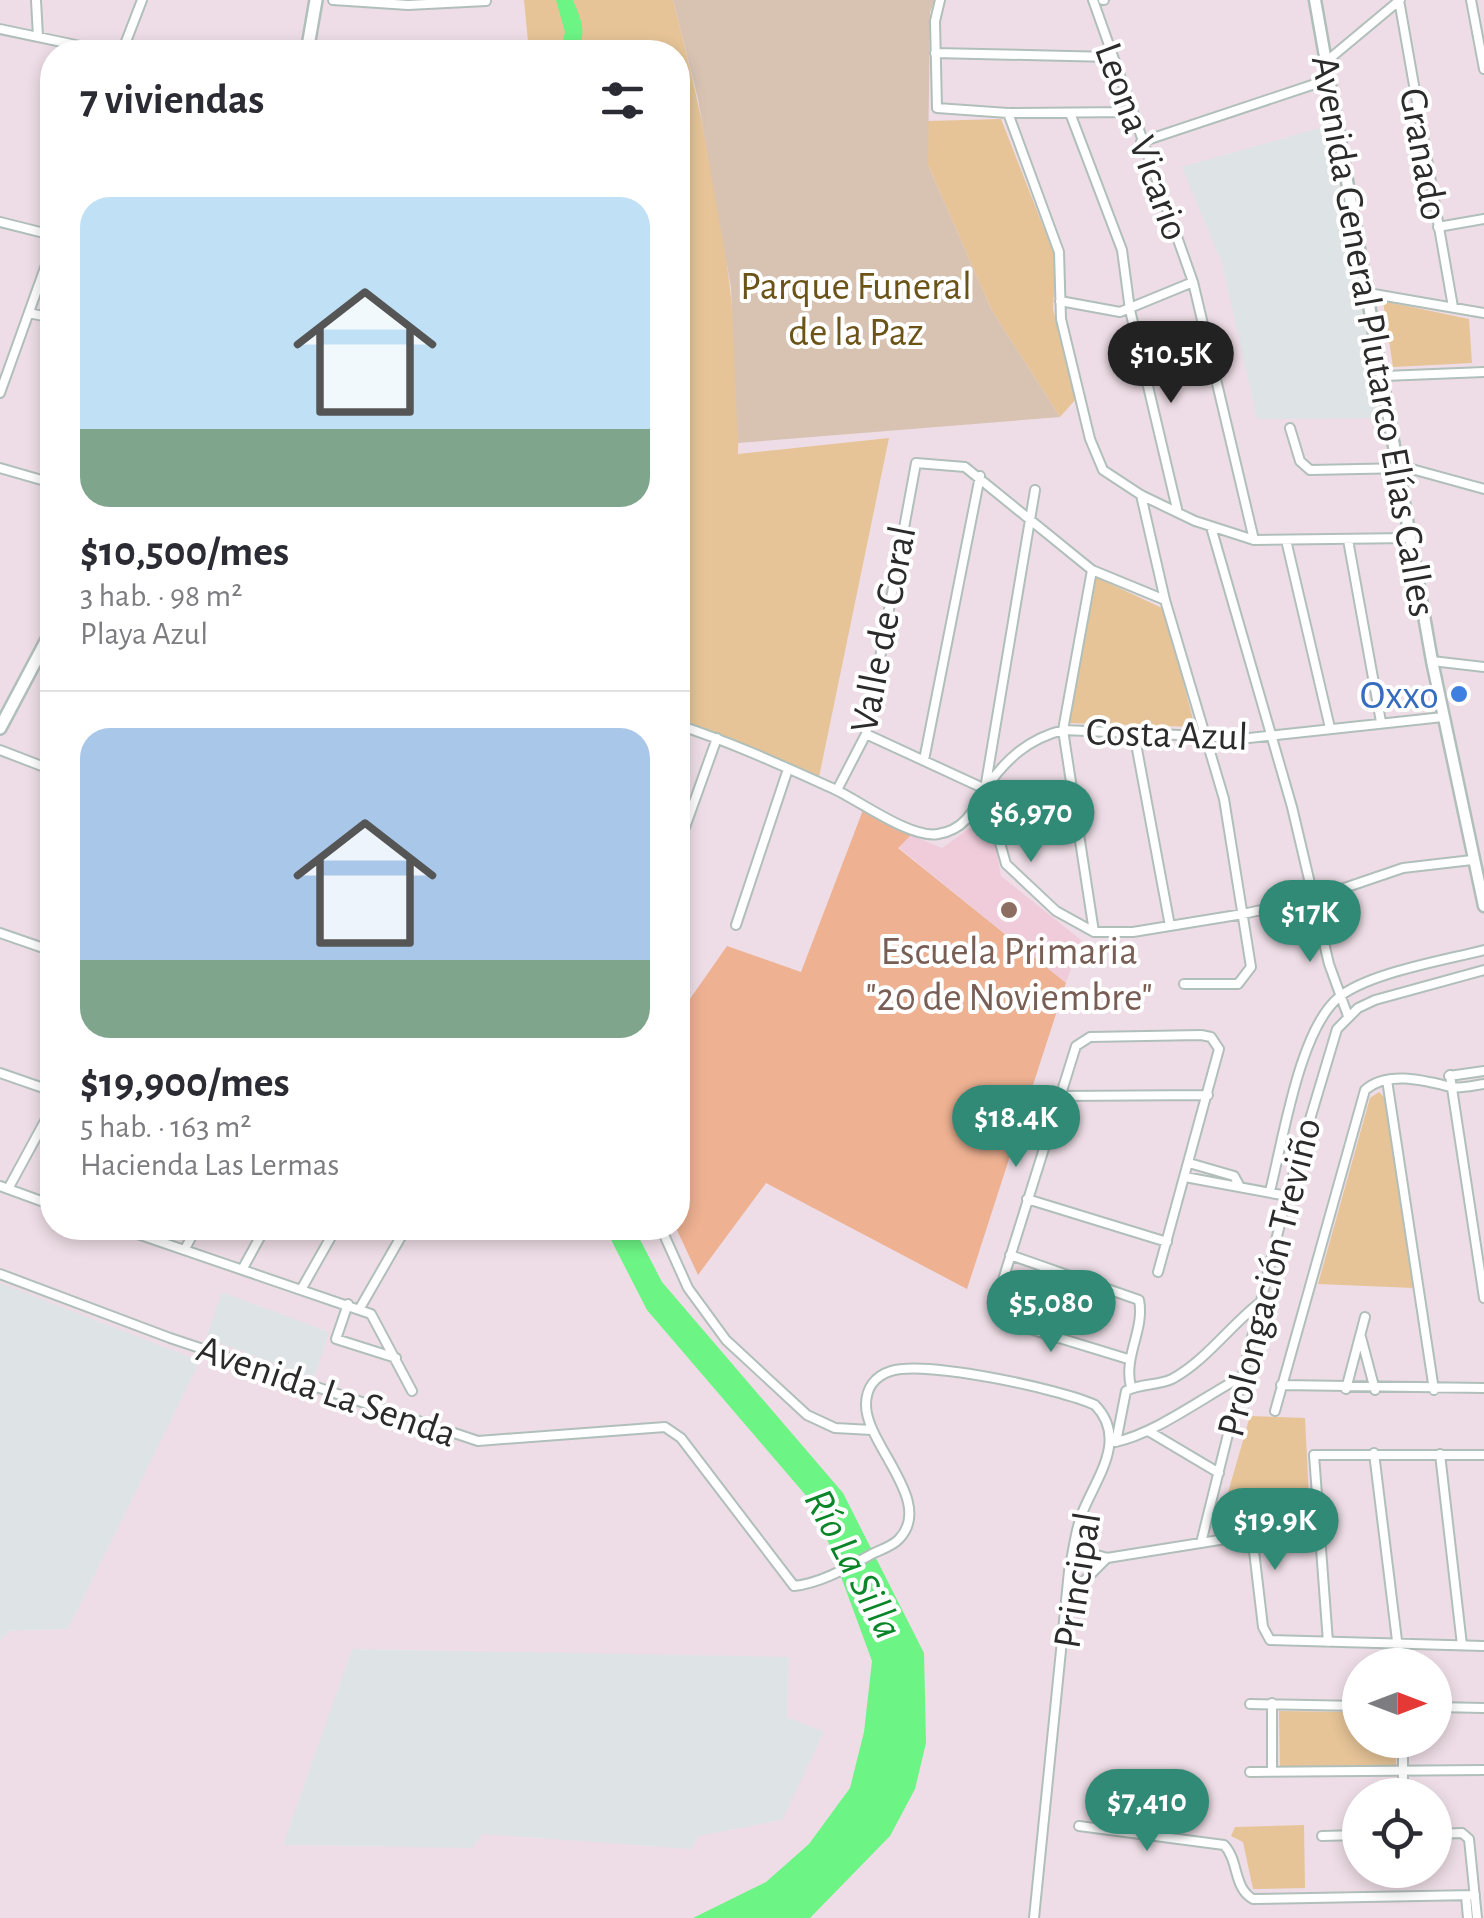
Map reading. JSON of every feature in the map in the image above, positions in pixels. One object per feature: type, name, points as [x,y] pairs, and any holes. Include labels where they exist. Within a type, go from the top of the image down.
[{"type":"main road","points":[[309,40],[316,0]]},
{"type":"main road","points":[[0,728],[40,653]]},
{"type":"street","points":[[36,0],[38,37]]},
{"type":"street","points":[[127,40],[142,0]]},
{"type":"street","points":[[333,0],[408,5],[486,1]]},
{"type":"street","points":[[940,0],[935,54],[937,108],[1008,113],[1130,112]]},
{"type":"street","name":"Leona Vicario","points":[[1094,0],[1130,112],[1193,282],[1254,540]]},
{"type":"street","name":"Avenida General Plutarco Elías Calles","points":[[1315,0],[1432,660],[1484,906]]},
{"type":"street","points":[[1328,60],[1399,0]]},
{"type":"street","name":"Granado","points":[[1399,0],[1452,308]]},
{"type":"street","points":[[1471,0],[1484,70]]},
{"type":"street","points":[[0,30],[52,40]]},
{"type":"street","points":[[935,54],[1112,56]]},
{"type":"street","points":[[1141,142],[1330,79]]},
{"type":"street","points":[[1008,113],[1058,252],[1060,301],[1096,461],[1141,495],[1211,527],[1254,540],[1411,538]]},
{"type":"street","points":[[1070,113],[1122,250],[1130,310],[1177,510]]},
{"type":"street","points":[[1438,226],[1484,219]]},
{"type":"street","points":[[0,222],[40,232]]},
{"type":"street","points":[[0,393],[40,282]]},
{"type":"street","points":[[1060,301],[1116,312],[1130,310],[1193,282]]},
{"type":"street","points":[[1368,293],[1484,312]]},
{"type":"street","points":[[29,313],[40,315]]},
{"type":"street","points":[[0,353],[13,357]]},
{"type":"street","points":[[1384,376],[1484,372]]},
{"type":"street","points":[[1290,428],[1300,461],[1310,470],[1399,468],[1484,489]]},
{"type":"street","name":"Valle de Coral","points":[[836,790],[866,734],[916,463],[955,463],[980,476]]},
{"type":"street","points":[[0,468],[40,480]]},
{"type":"street","points":[[980,476],[1092,570],[1165,600]]},
{"type":"street","points":[[924,760],[980,476]]},
{"type":"street","points":[[690,730],[718,738],[836,790],[923,834],[947,832],[972,815],[985,788],[1035,490]]},
{"type":"street","points":[[1141,495],[1165,600],[1224,800],[1251,967],[1244,981],[1184,984]]},
{"type":"street","points":[[1211,527],[1272,736],[1339,997],[1348,1016],[1374,1000],[1484,970]]},
{"type":"street","points":[[1286,540],[1330,728]]},
{"type":"street","points":[[1348,540],[1381,722]]},
{"type":"street","points":[[1092,570],[1063,730],[1094,932]]},
{"type":"street","points":[[1432,660],[1484,667]]},
{"type":"street","name":"Costa Azul","points":[[985,788],[1021,747],[1038,736],[1063,730],[1272,736],[1443,717]]},
{"type":"street","points":[[1134,733],[1170,926]]},
{"type":"street","points":[[866,734],[985,788]]},
{"type":"street","points":[[690,814],[718,738]]},
{"type":"street","points":[[0,750],[40,765]]},
{"type":"street","points":[[736,925],[788,769]]},
{"type":"street","points":[[985,788],[1006,864],[1021,882],[1074,924],[1094,932],[1170,926],[1243,914],[1312,899],[1403,868],[1472,860]]},
{"type":"street","points":[[972,815],[993,822]]},
{"type":"street","points":[[0,933],[40,946]]},
{"type":"street","points":[[1339,997],[1370,982],[1484,950]]},
{"type":"street","name":"Prolongación Treviño","points":[[1270,1191],[1306,1056],[1323,1016],[1339,997]]},
{"type":"street","name":"Prolongación Treviño","points":[[1201,1543],[1324,1062],[1348,1016]]},
{"type":"street","points":[[1128,1359],[1007,1322],[999,1313],[997,1299],[1058,1096],[1082,1039],[1211,1037],[1218,1057],[1158,1272]]},
{"type":"street","points":[[1275,1411],[1362,1096],[1376,1082],[1440,1080],[1484,1071]]},
{"type":"street","points":[[0,1074],[40,1087]]},
{"type":"street","points":[[1450,1075],[1484,1298]]},
{"type":"street","points":[[1388,1080],[1434,1390]]},
{"type":"street","points":[[1440,1080],[1451,1087],[1484,1084]]},
{"type":"street","points":[[1058,1096],[1208,1095]]},
{"type":"street","points":[[40,1128],[4,1188],[40,1201]]},
{"type":"street","points":[[1189,1162],[1234,1176],[1239,1185]]},
{"type":"street","points":[[1185,1177],[1287,1196]]},
{"type":"street","points":[[1027,1199],[1166,1242]]},
{"type":"street","points":[[157,1240],[360,1308],[378,1324],[412,1391]]},
{"type":"street","points":[[184,1249],[189,1240]]},
{"type":"street","points":[[243,1268],[258,1240]]},
{"type":"street","points":[[302,1288],[329,1240]]},
{"type":"street","points":[[360,1308],[399,1240]]},
{"type":"street","points":[[666,1240],[688,1288],[726,1340],[807,1415],[834,1428],[872,1430],[866,1406],[869,1388],[887,1372],[908,1369],[1080,1398],[1104,1414],[1113,1442],[1150,1432],[1171,1415],[1244,1376]]},
{"type":"street","points":[[1010,1255],[1139,1300],[1140,1313],[1128,1359],[1131,1388],[1170,1380],[1195,1364],[1232,1324],[1264,1300]]},
{"type":"street","name":"Avenida La Senda","points":[[0,1274],[170,1338],[478,1441],[664,1427],[680,1438],[798,1586],[839,1572],[899,1539],[908,1521],[907,1498],[872,1430]]},
{"type":"street","points":[[348,1304],[336,1339],[396,1358]]},
{"type":"street","points":[[1346,1389],[1365,1317]]},
{"type":"street","points":[[1360,1335],[1376,1390]]},
{"type":"street","points":[[1281,1385],[1376,1390],[1484,1388]]},
{"type":"street","name":"Principal","points":[[1034,1918],[1074,1548],[1113,1442],[1124,1396],[1131,1388]]},
{"type":"street","points":[[1150,1432],[1219,1473]]},
{"type":"street","points":[[1374,1453],[1398,1648]]},
{"type":"street","points":[[1440,1454],[1462,1645]]},
{"type":"street","points":[[1328,1642],[1314,1455],[1484,1455]]},
{"type":"street","points":[[1074,1548],[1107,1558],[1238,1537],[1250,1544],[1263,1628],[1270,1640],[1484,1646]]},
{"type":"street","points":[[1067,1598],[1107,1558]]},
{"type":"street","points":[[1272,1703],[1272,1771]]},
{"type":"street","points":[[1250,1704],[1342,1705]]},
{"type":"street","points":[[1452,1708],[1484,1708]]},
{"type":"street","points":[[1404,1758],[1404,1778]]},
{"type":"street","points":[[1250,1772],[1484,1770]]},
{"type":"street","points":[[1078,1826],[1228,1847],[1246,1897],[1471,1896]]},
{"type":"street","points":[[1452,1833],[1462,1833],[1469,1839],[1468,1918]]},
{"type":"street","points":[[1322,1836],[1342,1836]]},
{"type":"street","points":[[1471,1896],[1477,1918]]},
{"type":"shaded area","points":[[524,0],[673,0],[683,40],[528,40]]},
{"type":"shaded area","points":[[690,71],[729,282],[738,396],[738,454],[889,438],[818,782],[690,730]]},
{"type":"shaded area","points":[[1001,119],[1056,259],[1053,309],[1076,399],[1060,417],[991,309],[928,165],[928,121]]},
{"type":"shaded area","points":[[1327,126],[1384,418],[1257,419],[1222,263],[1182,167]]},
{"type":"shaded area","points":[[1383,301],[1469,319],[1472,363],[1393,367]]},
{"type":"shaded area","points":[[1096,577],[1164,609],[1195,727],[1069,723]]},
{"type":"shaded area","points":[[863,810],[911,835],[898,848],[1066,983],[967,1289],[766,1183],[698,1275],[682,1240],[690,1240],[690,999],[727,946],[801,972]]},
{"type":"shaded area","name":"Escuela Primaria \"20 de Noviembre\"","points":[[970,828],[993,829],[1001,876],[1081,940],[1066,983],[898,847],[911,835],[942,848]]},
{"type":"shaded area","points":[[1379,1092],[1386,1099],[1414,1288],[1318,1284],[1370,1098]]},
{"type":"shaded area","points":[[0,1283],[200,1361],[68,1629],[9,1631],[0,1641]]},
{"type":"shaded area","points":[[222,1292],[329,1332],[314,1378],[206,1338]]},
{"type":"shaded area","points":[[1250,1416],[1305,1418],[1310,1518],[1225,1530],[1219,1524]]},
{"type":"shaded area","points":[[352,1649],[789,1657],[787,1717],[824,1732],[782,1820],[698,1836],[691,1849],[483,1834],[472,1848],[283,1845]]},
{"type":"shaded area","points":[[1279,1711],[1342,1712],[1342,1758],[1396,1758],[1396,1765],[1280,1768]]},
{"type":"shaded area","points":[[1304,1825],[1305,1888],[1253,1889],[1243,1842],[1231,1836],[1235,1827]]},
{"type":"green space","name":"Parque Funeral de la Paz","points":[[673,0],[935,0],[930,12],[928,165],[991,309],[1060,417],[738,443],[731,288],[690,67],[690,40],[683,40]]},
{"type":"water","points":[[556,0],[573,0],[579,14],[581,40],[563,40],[565,32]]},
{"type":"water","name":"Río La Silla","points":[[611,1240],[640,1240],[662,1282],[843,1493],[924,1653],[926,1743],[915,1789],[890,1836],[810,1918],[693,1918],[766,1882],[809,1844],[850,1788],[864,1732],[872,1661],[815,1506],[647,1310]]},
{"type":"place","name":"Oxxo","points":[[1459,694]]},
{"type":"place","name":"Escuela Primaria \"20 de Noviembre\"","points":[[1009,910]]}]
